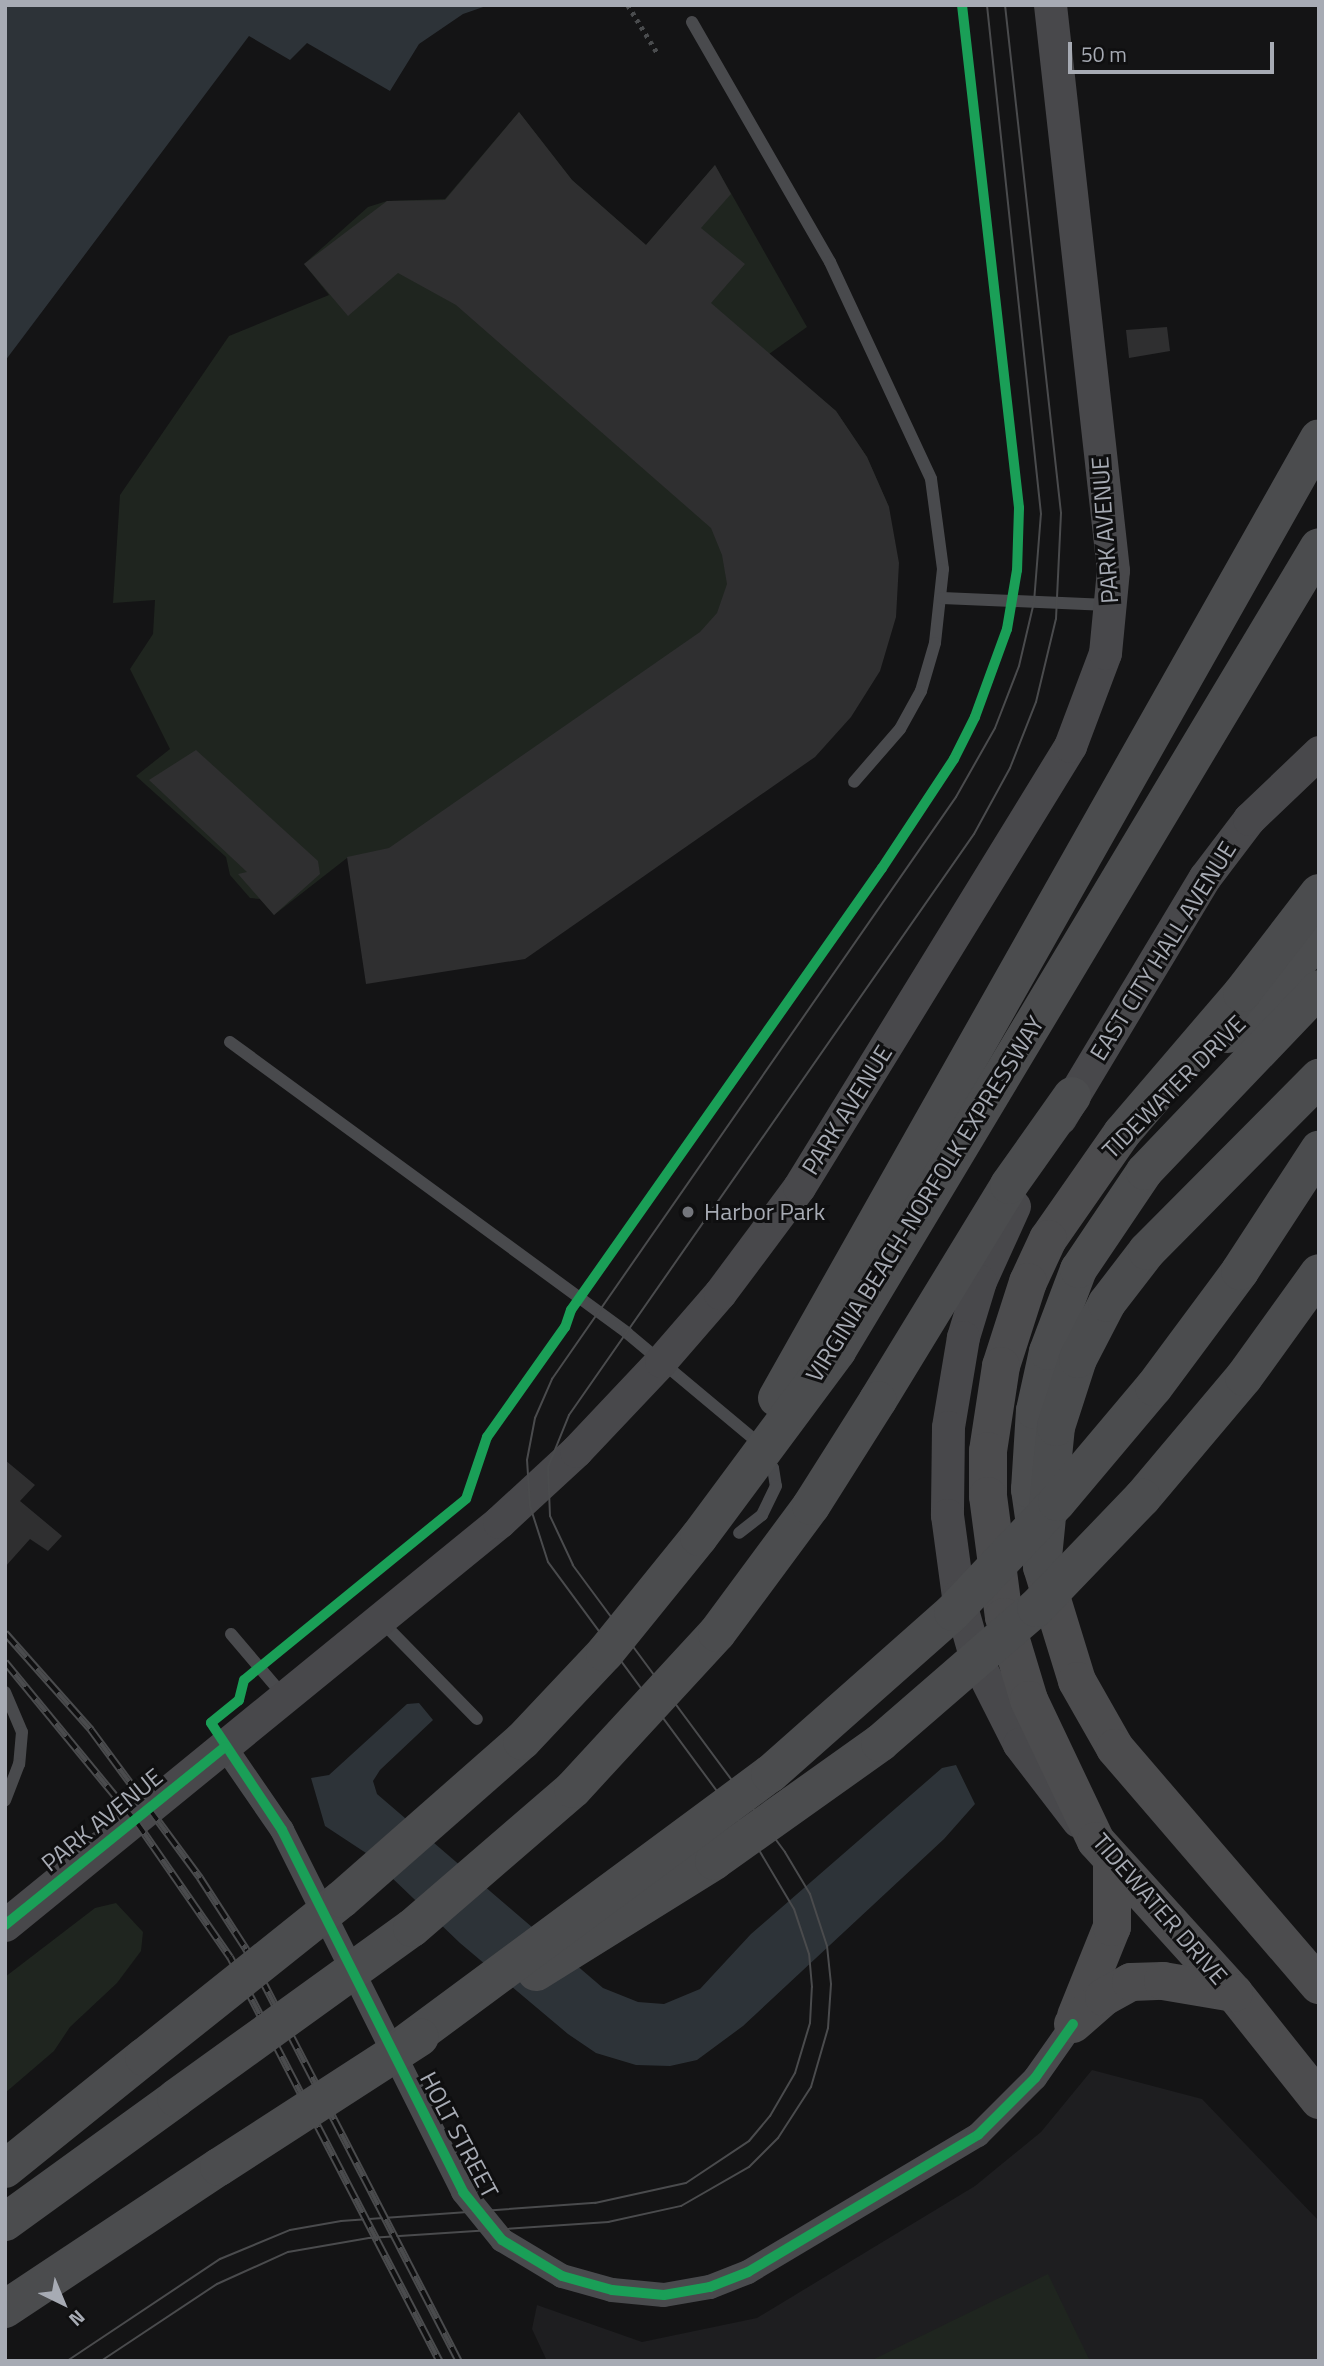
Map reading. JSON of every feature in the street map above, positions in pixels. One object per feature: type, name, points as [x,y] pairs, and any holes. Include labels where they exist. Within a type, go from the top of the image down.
[{"type":"highway","points":[[699,1537],[1319,438]]},
{"type":"highway","name":"VIRGINIA BEACH-NORFOLK EXPRESSWAY","points":[[5,2169],[342,1899],[522,1741],[613,1644],[699,1537],[837,1351],[1319,547]]},
{"type":"highway","points":[[1193,1078],[1242,993],[1319,893]]},
{"type":"highway","name":"TIDEWATER DRIVE","points":[[1193,1078],[1122,1133],[1069,1204],[1028,1282],[1001,1366],[988,1451],[991,1535],[1014,1657],[1045,1737],[1104,1850],[1234,1993],[1319,2100]]},
{"type":"highway","points":[[1042,1567],[1056,1427],[1078,1359],[1107,1303],[1147,1251],[1319,1078]]},
{"type":"highway","points":[[5,2222],[412,1928],[573,1789],[717,1633],[784,1545],[1009,1185],[1072,1096]]},
{"type":"highway","points":[[5,2309],[398,2049],[760,1782],[844,1713],[961,1604],[1091,1465],[1162,1377],[1240,1271],[1319,1150]]},
{"type":"highway","points":[[398,2049],[599,1936],[840,1774],[990,1651],[1142,1498],[1212,1417],[1313,1283]]},
{"type":"highway","name":"TIDEWATER DRIVE","points":[[1042,1567],[1077,1681],[1115,1748],[1319,1985]]},
{"type":"highway","points":[[1073,2024],[1112,1927],[1104,1850]]},
{"type":"highway","points":[[1073,2024],[1104,1997],[1131,1982],[1163,1981],[1234,1993]]},
{"type":"main road","name":"PARK AVENUE","points":[[5,1925],[380,1621],[528,1496],[661,1361],[720,1293],[799,1187],[1057,769],[1081,723],[1099,676],[1112,605],[1108,517],[1049,5]]},
{"type":"main road","name":"EAST CITY HALL AVENUE","points":[[1104,1850],[1019,1744],[976,1659],[956,1584],[946,1487],[951,1397],[980,1281],[1072,1096],[1213,867],[1274,793],[1319,752]]},
{"type":"main road","name":"TIDEWATER DRIVE","points":[[1042,1567],[1031,1517],[1030,1439],[1038,1382],[1055,1324],[1078,1269],[1108,1219],[1144,1171],[1193,1078],[1319,939]]},
{"type":"main road","name":"TIDEWATER DRIVE","points":[[1193,1078],[1319,988]]},
{"type":"street","name":"HOLT STREET","points":[[225,1747],[282,1830],[463,2192],[502,2240],[562,2276],[611,2290],[664,2295],[710,2287],[748,2272],[978,2135],[1035,2078],[1073,2024]]},
{"type":"lane","points":[[692,22],[830,262],[931,479],[942,598],[921,691],[900,729],[854,782]]},
{"type":"lane","points":[[942,598],[1112,605]]},
{"type":"lane","points":[[230,1042],[661,1361],[756,1441],[773,1468],[776,1486],[762,1515],[739,1533]]},
{"type":"lane","points":[[380,1621],[477,1719]]},
{"type":"lane","points":[[231,1634],[285,1698]]},
{"type":"lane","points":[[5,1692],[22,1732],[19,1764],[5,1801]]},
{"type":"path","points":[[628,5],[657,54]]},
{"type":"shaded area","points":[[5,5],[489,5],[463,14],[419,44],[390,91],[307,43],[290,60],[249,36],[5,361]]},
{"type":"shaded area","points":[[519,112],[572,180],[646,245],[715,165],[807,327],[769,354],[836,411],[867,457],[889,507],[815,757],[347,858],[274,915],[260,899],[250,898],[230,875],[226,857],[136,776],[170,749],[130,669],[153,634],[155,600],[113,603],[120,495],[229,336],[329,295],[304,264],[368,207],[387,201],[445,199]]},
{"type":"shaded area","points":[[419,1703],[433,1720],[380,1770],[373,1781],[377,1794],[603,1988],[638,2002],[664,2004],[700,1989],[751,1934],[942,1768],[956,1765],[975,1804],[944,1839],[743,2026],[697,2060],[670,2066],[636,2065],[596,2053],[568,2034],[460,1943],[366,1853],[325,1826],[311,1778],[329,1775],[407,1704]]},
{"type":"shaded area","points":[[116,1903],[143,1932],[141,1951],[117,1983],[70,2027],[54,2051],[5,2093],[5,1977],[95,1908]]},
{"type":"shaded area","points":[[1092,2070],[1202,2099],[1319,2221],[1319,2361],[547,2361],[532,2329],[537,2305],[642,2342],[757,2318],[975,2186],[1041,2132]]},
{"type":"shaded area","points":[[1048,2274],[1090,2361],[870,2361]]},
{"type":"building","points":[[519,112],[572,180],[646,245],[715,165],[731,194],[701,228],[745,264],[711,303],[836,411],[867,457],[889,507],[899,563],[896,617],[880,671],[851,717],[815,757],[525,959],[366,984],[347,857],[389,848],[700,632],[717,613],[727,584],[722,555],[711,528],[456,305],[398,273],[348,316],[304,264],[387,201],[445,200]]},
{"type":"building","points":[[1167,327],[1170,351],[1129,358],[1126,330]]},
{"type":"building","points":[[196,750],[318,861],[320,874],[274,915],[238,874],[247,872],[149,780]]},
{"type":"building","points":[[5,1460],[35,1485],[20,1501],[62,1536],[48,1551],[30,1539],[5,1567]]},
{"type":"tram line","points":[[67,2361],[220,2259],[290,2230],[341,2221],[595,2203],[686,2183],[749,2141],[770,2116],[795,2073],[810,2023],[812,1987],[809,1954],[794,1909],[753,1840],[548,1562],[530,1506],[527,1460],[535,1418],[552,1379],[956,797],[995,728],[1019,666],[1034,602],[1041,514],[987,5]]},
{"type":"tram line","points":[[101,2361],[217,2284],[288,2252],[369,2238],[608,2222],[681,2206],[749,2167],[778,2138],[811,2087],[828,2028],[831,1984],[827,1946],[810,1894],[785,1852],[573,1565],[550,1516],[548,1467],[569,1415],[974,834],[1010,768],[1036,702],[1056,619],[1061,513],[1005,5]]},
{"type":"railway","points":[[5,1633],[91,1730],[200,1878],[246,1949],[459,2361]]},
{"type":"railway","points":[[5,1662],[135,1820],[230,1957],[439,2361]]},
{"type":"cycle path","points":[[962,5],[1019,508],[1017,570],[1007,629],[975,717],[954,759],[882,868],[571,1310],[565,1327],[487,1437],[466,1499],[244,1680],[239,1700],[211,1723],[282,1830],[463,2192],[502,2240],[562,2276],[612,2290],[664,2295],[710,2287],[748,2272],[978,2135],[1035,2078],[1073,2024]]},
{"type":"cycle path","points":[[5,1925],[225,1747]]},
{"type":"place","name":"Harbor Park","points":[[688,1212]]}]
